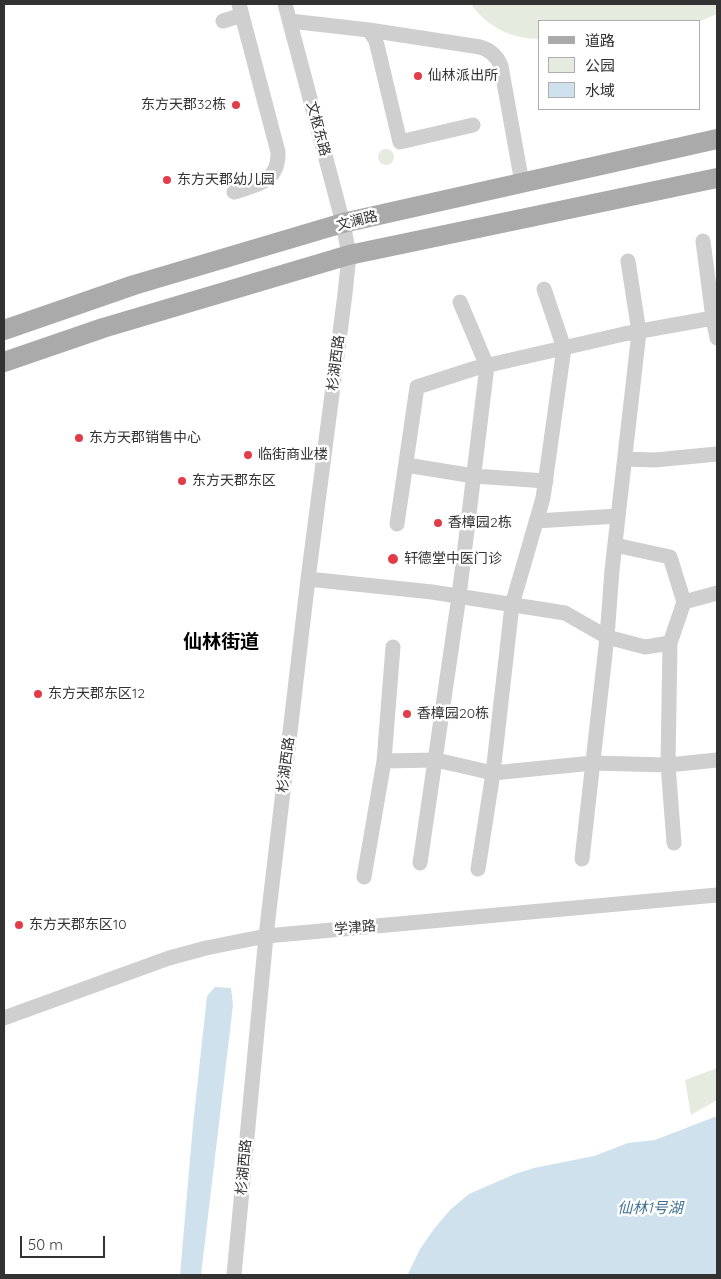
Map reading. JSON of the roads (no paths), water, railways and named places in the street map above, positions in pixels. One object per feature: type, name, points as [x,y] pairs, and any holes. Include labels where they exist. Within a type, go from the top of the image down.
[{"type":"main road","name":"文澜路","points":[[4,330],[134,285],[343,224],[717,139]]},
{"type":"main road","points":[[4,362],[103,328],[349,255],[717,178]]},
{"type":"street","name":"文枢东路","points":[[285,4],[343,224],[349,255]]},
{"type":"street","points":[[223,21],[241,9],[278,152],[274,170],[267,180],[234,192]]},
{"type":"street","points":[[290,21],[368,30],[486,48],[494,55],[500,66],[522,183]]},
{"type":"street","points":[[368,30],[378,45],[400,142],[473,125]]},
{"type":"street","points":[[703,241],[717,338]]},
{"type":"street","name":"杉湖西路","points":[[234,1275],[266,936],[349,255]]},
{"type":"street","points":[[582,859],[607,637],[618,516],[640,332],[628,261]]},
{"type":"street","points":[[478,869],[493,773],[512,605],[543,498],[564,348],[544,289]]},
{"type":"street","points":[[420,863],[459,596],[487,366],[460,302]]},
{"type":"street","points":[[397,524],[417,387],[487,366],[564,348],[713,318]]},
{"type":"street","points":[[625,459],[655,460],[717,454]]},
{"type":"street","points":[[406,465],[474,476],[546,481]]},
{"type":"street","points":[[536,521],[618,516]]},
{"type":"street","points":[[615,545],[670,557],[684,602],[670,643],[668,765],[674,843]]},
{"type":"street","points":[[308,579],[432,592],[565,614],[607,637],[644,647],[670,643]]},
{"type":"street","points":[[684,602],[717,593]]},
{"type":"street","points":[[364,877],[384,761],[394,647]]},
{"type":"street","points":[[384,761],[436,760],[493,773],[593,763],[668,765],[717,760]]},
{"type":"street","name":"学津路","points":[[4,1018],[169,958],[206,948],[266,936],[717,895]]},
{"type":"water","points":[[215,987],[231,988],[233,1005],[201,1275],[180,1275],[193,1125],[207,996]]},
{"type":"water","name":"仙林1号湖","points":[[717,1116],[717,1275],[408,1274],[420,1249],[434,1229],[450,1210],[469,1194],[534,1168],[594,1156],[628,1143],[655,1140]]},
{"type":"place","name":"仙林派出所","points":[[418,76]]},
{"type":"place","name":"东方天郡32栋","points":[[236,105]]},
{"type":"place","name":"东方天郡幼儿园","points":[[167,180]]},
{"type":"place","name":"东方天郡销售中心","points":[[79,438]]},
{"type":"place","name":"临街商业楼","points":[[248,455]]},
{"type":"place","name":"东方天郡东区","points":[[182,481]]},
{"type":"place","name":"香樟园2栋","points":[[438,523]]},
{"type":"place","name":"轩德堂中医门诊","points":[[393,559]]},
{"type":"place","name":"东方天郡东区12","points":[[38,694]]},
{"type":"place","name":"香樟园20栋","points":[[407,714]]},
{"type":"place","name":"东方天郡东区10","points":[[19,925]]},
{"type":"district","name":"仙林街道","points":[[221,642]]}]
